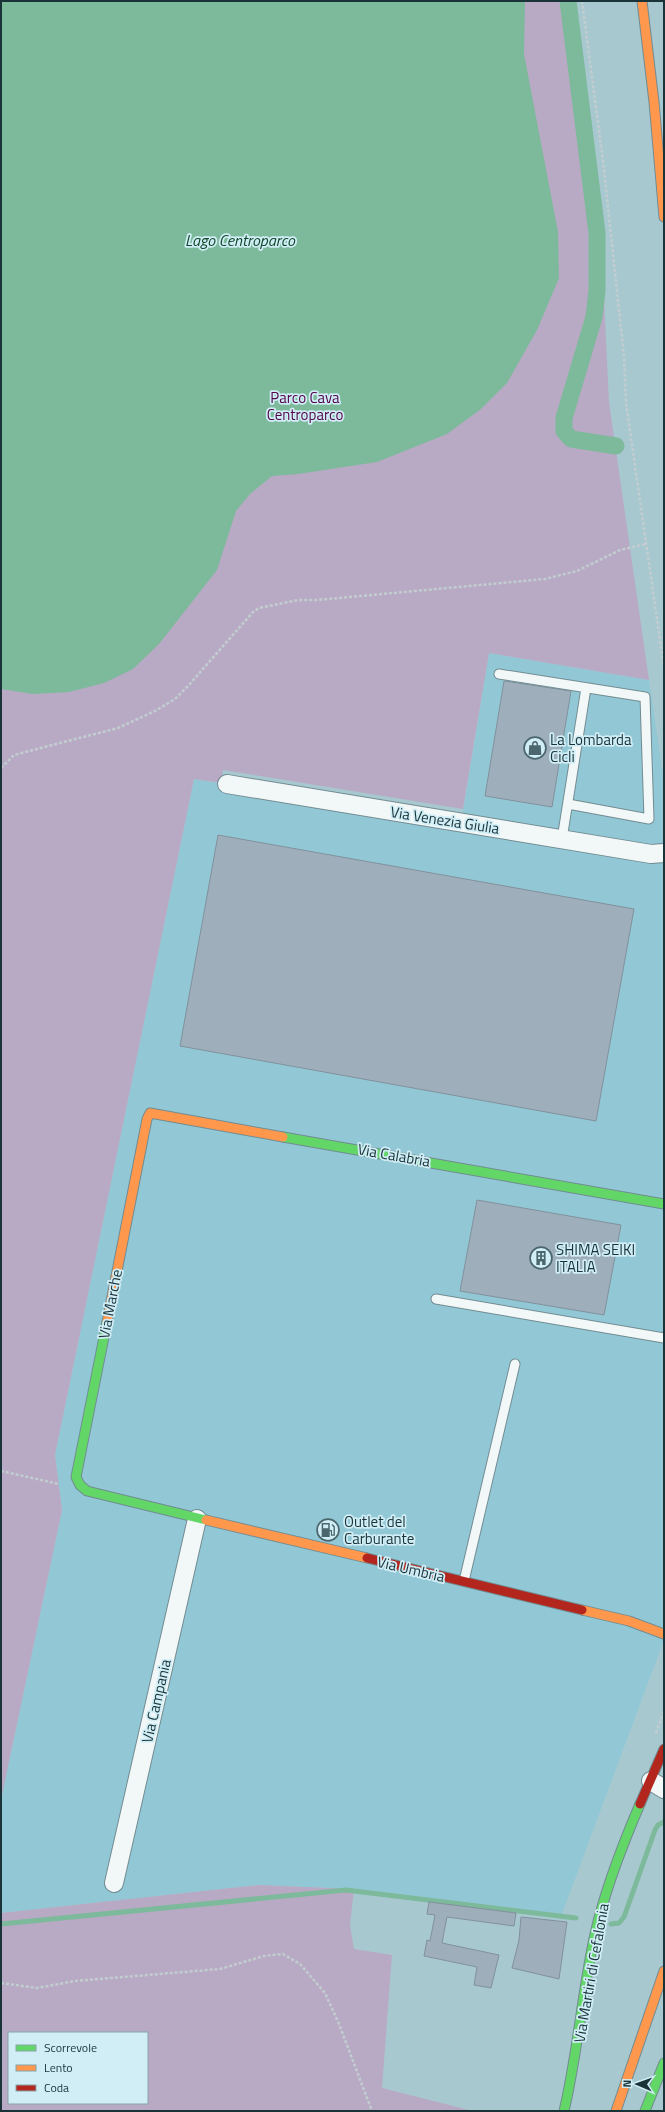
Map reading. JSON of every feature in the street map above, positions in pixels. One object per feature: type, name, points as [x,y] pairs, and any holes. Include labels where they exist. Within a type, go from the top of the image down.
[{"type":"main road","points":[[642,1],[654,102],[664,217]]},
{"type":"main road","name":"Via Calabria","points":[[149,1114],[152,1113],[640,1198],[664,1204]]},
{"type":"main road","name":"Via Marche","points":[[87,1491],[78,1482],[76,1474],[149,1114]]},
{"type":"main road","name":"Via Umbria","points":[[87,1491],[197,1519],[629,1621],[664,1634]]},
{"type":"main road","name":"Via Martiri di Cefalonia","points":[[564,2111],[573,2073],[590,1959],[600,1911],[613,1873],[657,1785],[664,1749]]},
{"type":"main road","points":[[616,2111],[628,2072],[664,1972]]},
{"type":"main road","points":[[645,2111],[664,2063]]},
{"type":"main road","points":[[624,2111],[636,2082]]},
{"type":"main road","points":[[651,2111],[664,2086]]},
{"type":"street","name":"Via Venezia Giulia","points":[[227,784],[562,840],[651,854],[664,853]]},
{"type":"street","name":"Via Calabria","points":[[640,1198],[664,1191]]},
{"type":"street","name":"Via Campania","points":[[114,1883],[197,1519]]},
{"type":"lane","points":[[499,674],[645,697],[649,819],[568,804]]},
{"type":"lane","points":[[562,840],[586,688]]},
{"type":"lane","points":[[436,1298],[664,1338]]},
{"type":"lane","points":[[464,1581],[515,1364]]},
{"type":"path","points":[[582,1],[604,169],[624,357],[626,403],[664,668]]},
{"type":"path","points":[[1,768],[14,755],[118,728],[175,699],[206,667],[246,617],[259,608],[298,600],[317,600],[545,579],[578,571],[620,550],[646,544]]},
{"type":"path","points":[[1,1471],[87,1491]]},
{"type":"path","points":[[1,1983],[37,1988],[75,1980],[220,1969],[264,1956],[283,1954],[300,1964],[325,1993],[339,2024],[372,2111]]},
{"type":"shaded area","points":[[489,653],[649,680],[664,781],[664,1640],[562,1914],[354,1889],[258,1885],[1,1913],[1,1800],[62,1510],[55,1455],[194,779],[461,823]]},
{"type":"green space","name":"Parco Cava Centroparco","points":[[1,1],[572,1],[601,236],[609,402],[649,680],[489,653],[463,809],[223,770],[221,783],[194,779],[55,1455],[62,1510],[1,1800]]},
{"type":"green space","points":[[258,1885],[354,1889],[350,1925],[354,1949],[392,1955],[382,2088],[473,2111],[1,2111],[1,1913]]},
{"type":"water","name":"Lago Centroparco","points":[[1,1],[525,1],[524,54],[558,232],[559,278],[537,330],[507,383],[481,409],[447,434],[377,462],[298,474],[272,476],[250,494],[236,511],[217,570],[159,644],[133,669],[104,683],[69,692],[33,694],[1,689]]},
{"type":"building","points":[[504,681],[571,691],[552,807],[485,796]]},
{"type":"building","points":[[218,835],[634,909],[596,1121],[180,1046]]},
{"type":"building","name":"SHIMA SEIKI ITALIA","points":[[477,1200],[621,1225],[604,1315],[460,1291]]},
{"type":"building","points":[[429,1902],[516,1913],[514,1926],[447,1917],[442,1943],[499,1955],[491,1988],[474,1985],[477,1967],[424,1956],[427,1940],[430,1941],[435,1915],[427,1914]]},
{"type":"building","points":[[521,1917],[567,1922],[559,1979],[512,1968],[519,1940]]},
{"type":"waterway","points":[[568,1],[597,233],[597,291],[594,317],[564,418],[564,431],[571,439],[616,446]]},
{"type":"waterway","points":[[611,1924],[619,1923],[624,1917],[655,1830],[658,1825],[664,1822]]},
{"type":"waterway","points":[[1,1924],[346,1890],[576,1918]]},
{"type":"traffic: fast","points":[[283,1137],[664,1204]]},
{"type":"traffic: fast","points":[[107,1322],[76,1477],[80,1485],[87,1491],[206,1520]]},
{"type":"traffic: fast","points":[[564,2111],[599,1917],[614,1868],[640,1804]]},
{"type":"traffic: fast","points":[[645,2111],[664,2063]]},
{"type":"traffic: slow","points":[[642,1],[654,102],[664,217]]},
{"type":"traffic: slow","points":[[107,1322],[147,1119],[150,1113],[283,1137]]},
{"type":"traffic: slow","points":[[206,1520],[367,1558]]},
{"type":"traffic: slow","points":[[582,1610],[629,1621],[664,1634]]},
{"type":"traffic: slow","points":[[616,2111],[664,1971]]},
{"type":"traffic: jam","points":[[367,1558],[582,1610]]},
{"type":"traffic: jam","points":[[640,1804],[664,1749]]},
{"type":"place","name":"La Lombarda Cicli","points":[[535,748]]},
{"type":"place","name":"SHIMA SEIKI ITALIA","points":[[541,1258]]},
{"type":"place","name":"Outlet del Carburante","points":[[328,1530]]}]
